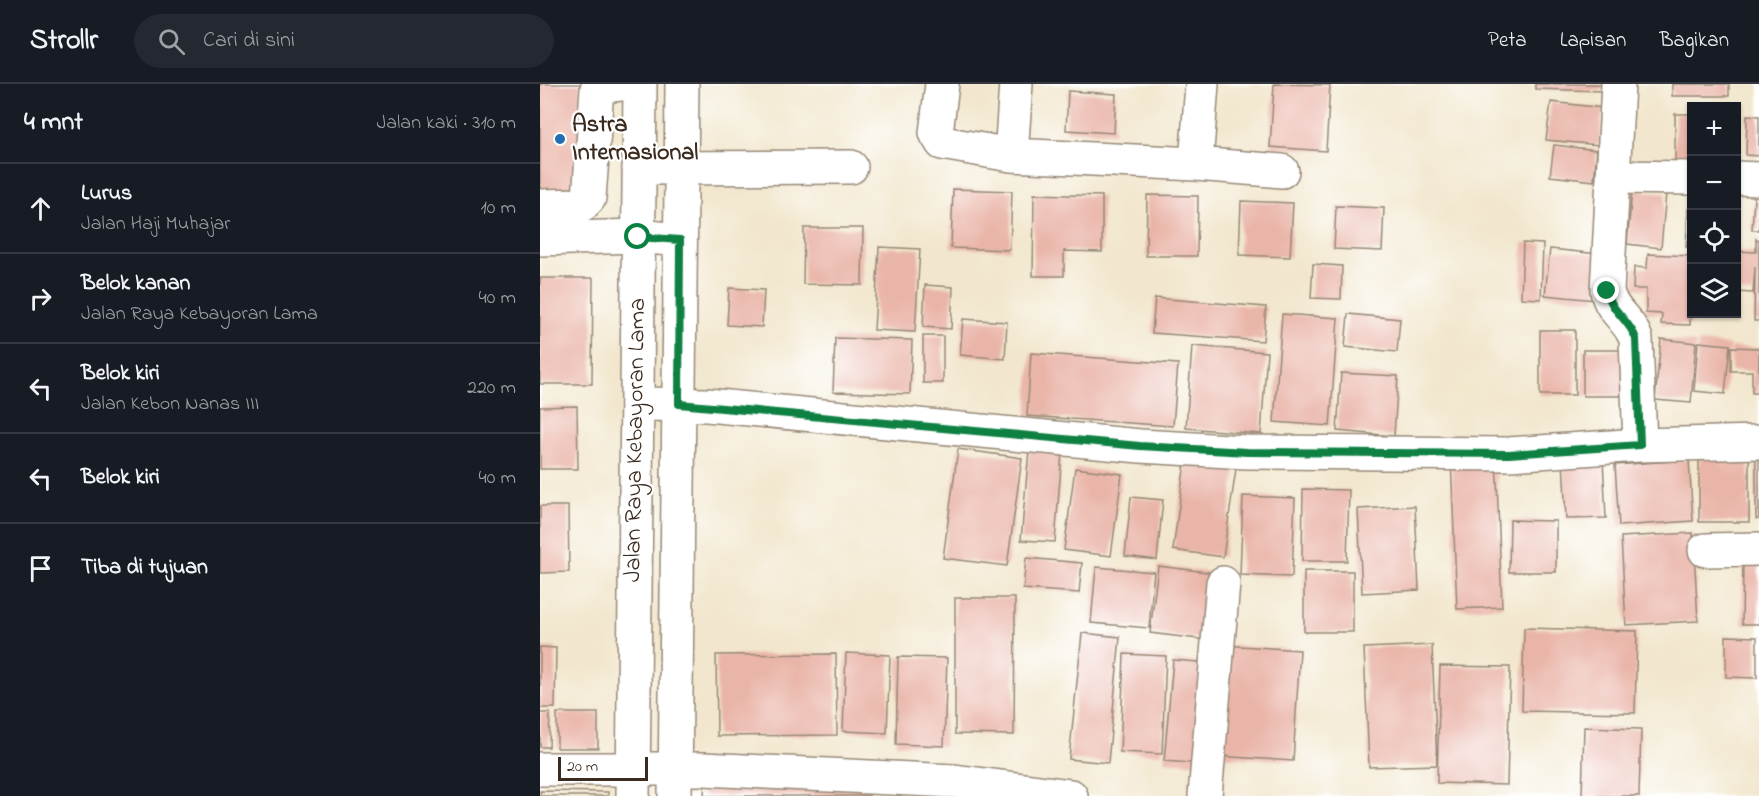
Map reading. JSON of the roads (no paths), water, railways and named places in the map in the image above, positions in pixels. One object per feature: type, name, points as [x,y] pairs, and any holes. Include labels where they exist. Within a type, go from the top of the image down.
[{"type":"street","points":[[540,206],[586,203],[597,88],[621,84]]},
{"type":"street","name":"Jalan Raya Kebayoran Lama","points":[[633,783],[640,84]]},
{"type":"street","name":"Jalan Raya Kebayoran Lama","points":[[675,783],[682,84]]},
{"type":"street","points":[[942,84],[936,133],[942,143],[1011,155],[1196,164],[1282,171]]},
{"type":"street","points":[[1011,155],[1016,84]]},
{"type":"street","points":[[1196,164],[1202,84]]},
{"type":"street","points":[[1618,84],[1615,177],[1607,291],[1613,309],[1634,332],[1636,339],[1640,445]]},
{"type":"street","points":[[639,168],[851,167]]},
{"type":"street","points":[[1615,177],[1687,178]]},
{"type":"street","points":[[1741,178],[1759,179]]},
{"type":"street","points":[[540,239],[638,237],[680,240]]},
{"type":"street","points":[[637,404],[679,404],[1140,446],[1247,452],[1509,454],[1640,445],[1759,442]]},
{"type":"street","points":[[1705,550],[1759,549]]},
{"type":"street","points":[[1204,796],[1223,583]]},
{"type":"street","points":[[633,687],[676,687]]},
{"type":"street","points":[[540,769],[633,783],[954,781],[1071,796]]},
{"type":"place","name":"Astra Internasional","points":[[560,139]]}]
